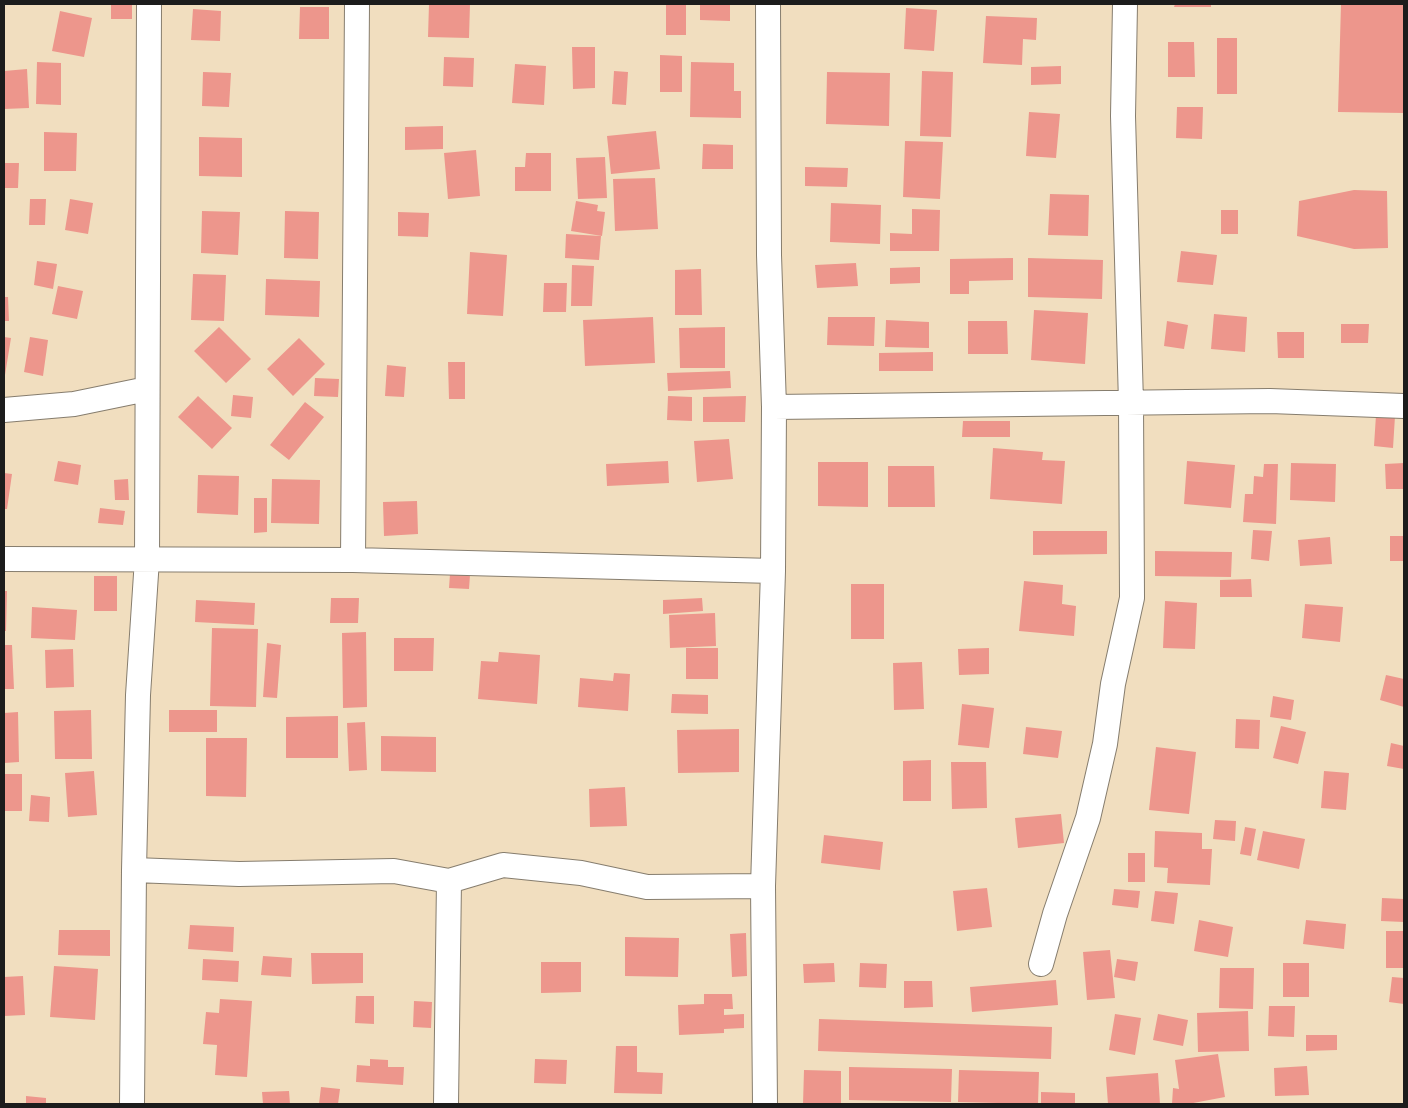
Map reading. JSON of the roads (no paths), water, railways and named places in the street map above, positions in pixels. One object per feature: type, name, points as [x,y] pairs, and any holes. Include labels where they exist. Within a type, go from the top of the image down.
[{"type":"street","points":[[132,1104],[138,695],[147,559],[149,4]]},
{"type":"street","points":[[353,560],[357,4]]},
{"type":"street","points":[[765,1104],[764,886],[773,571],[774,407],[769,255],[768,4]]},
{"type":"street","points":[[1040,964],[1088,818],[1105,744],[1112,684],[1132,598],[1131,403],[1123,116],[1125,4]]},
{"type":"street","points":[[4,410],[74,404],[147,389]]},
{"type":"street","points":[[774,407],[1270,401],[1404,406]]},
{"type":"street","points":[[4,559],[353,560],[773,571]]},
{"type":"street","points":[[134,870],[239,874],[394,870],[449,881],[503,864],[581,873],[647,887],[764,886]]},
{"type":"street","points":[[446,1104],[449,881]]}]
